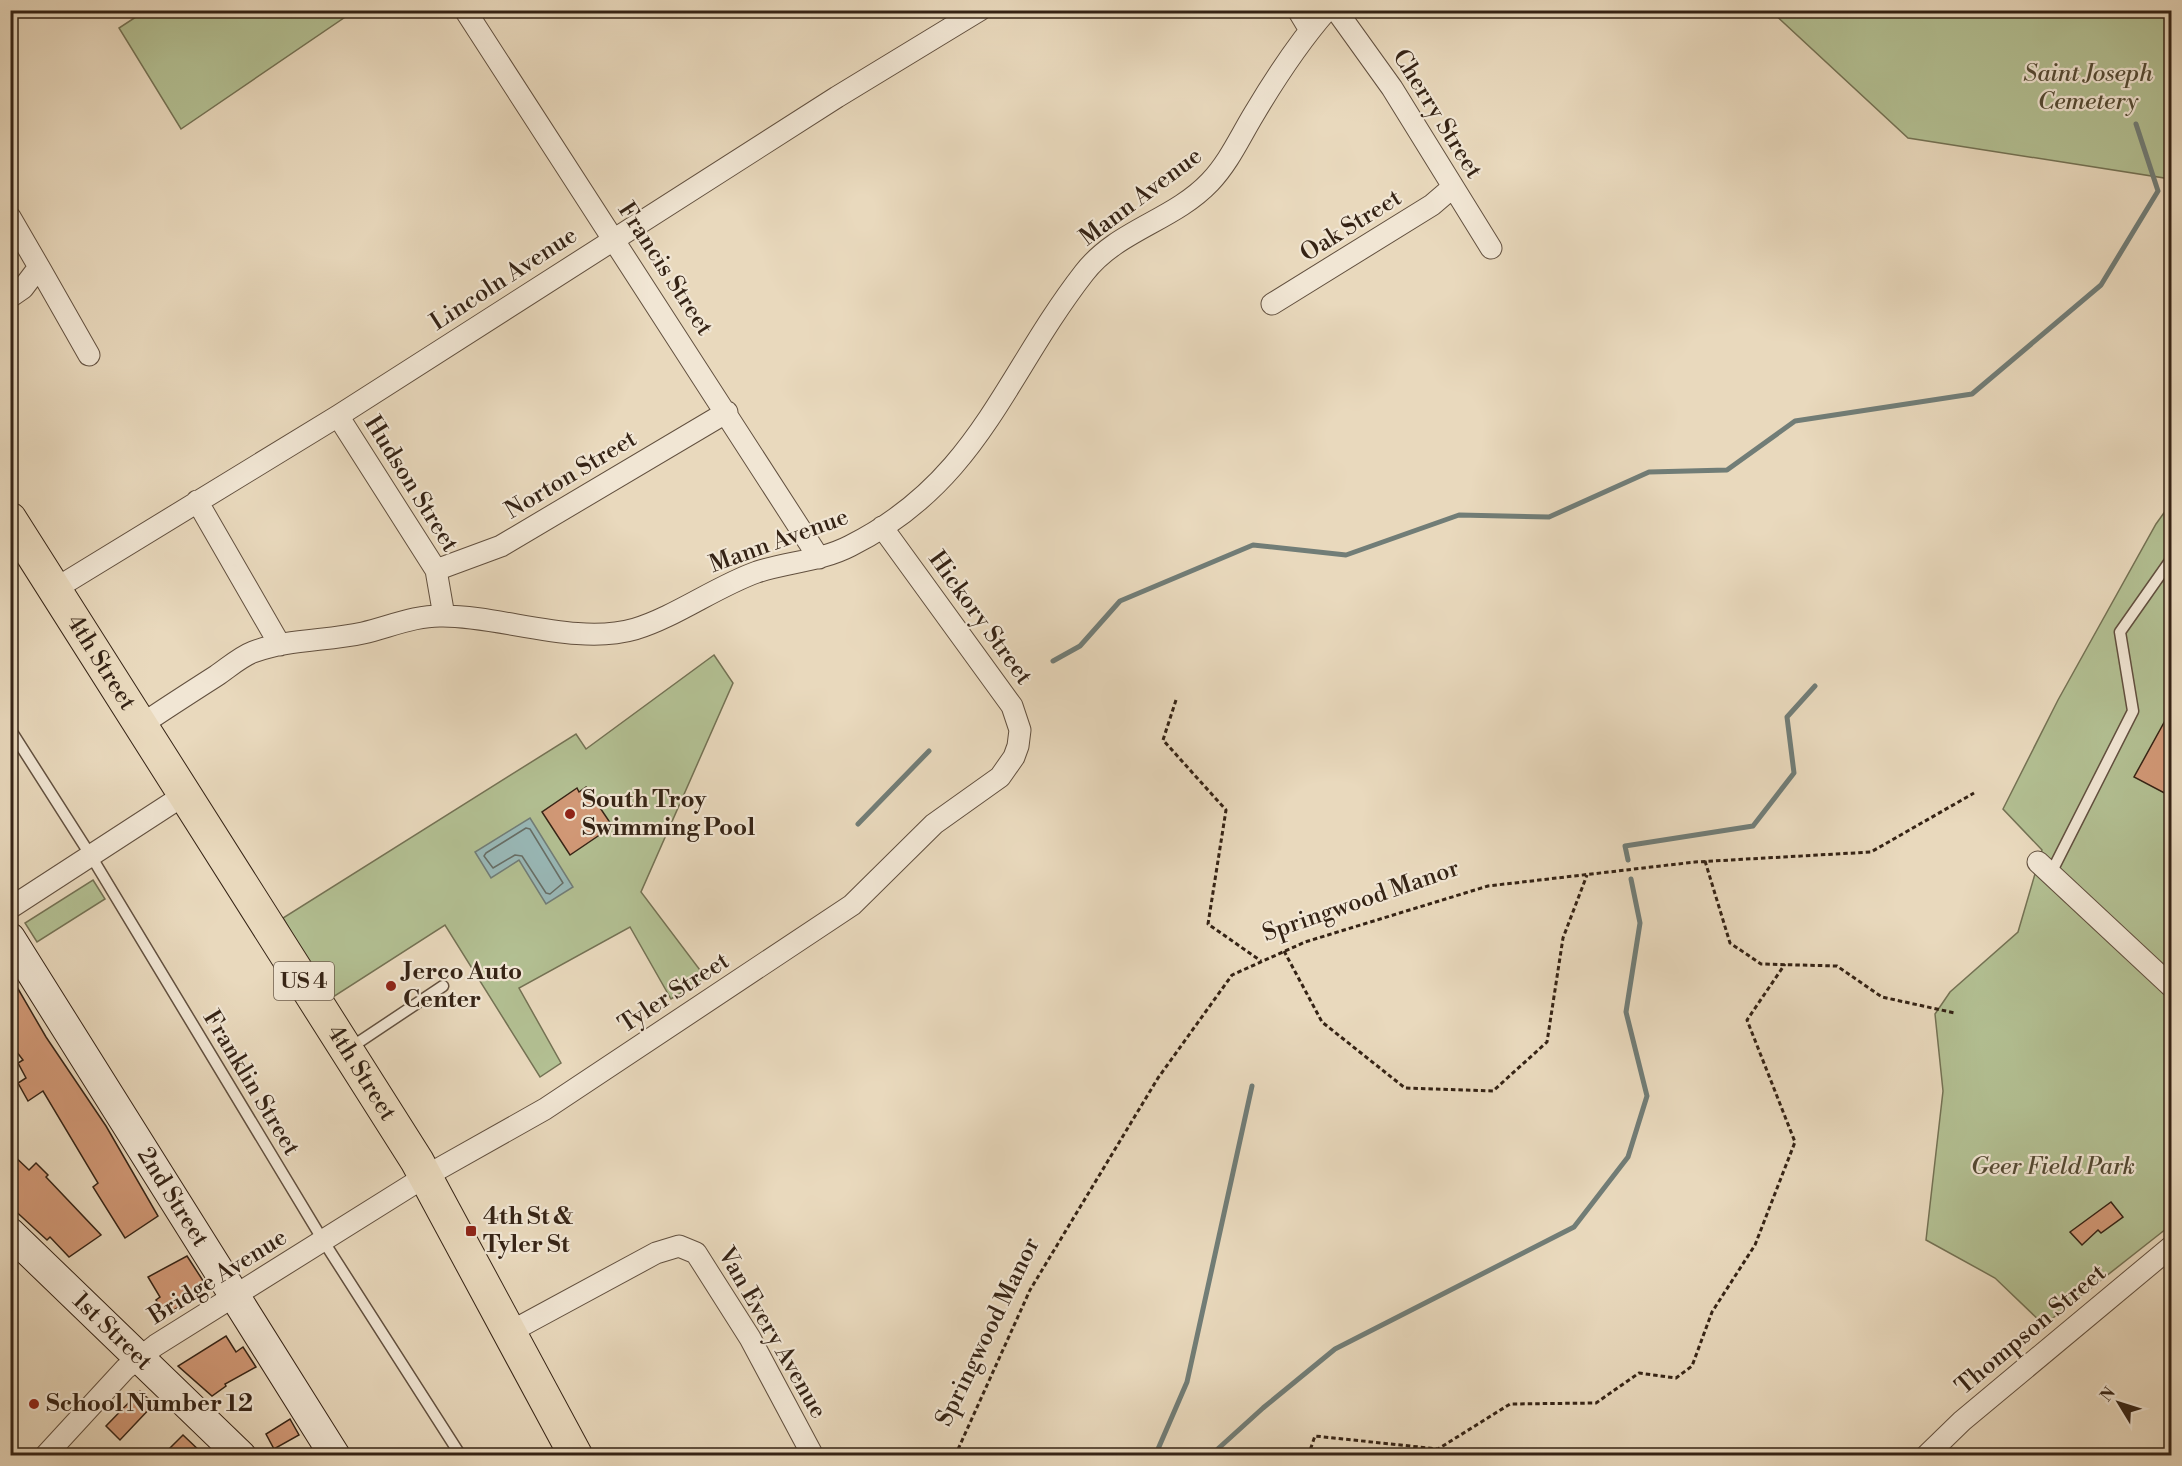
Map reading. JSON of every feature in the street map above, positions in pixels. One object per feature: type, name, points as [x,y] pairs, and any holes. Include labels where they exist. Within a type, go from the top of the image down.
[{"type":"main road","name":"4th Street","points":[[10,519],[426,1176],[576,1455]]},
{"type":"street","name":"Francis Street","points":[[465,10],[615,238],[819,558]]},
{"type":"street","name":"Lincoln Avenue","points":[[55,589],[338,416],[615,238],[980,10]]},
{"type":"street","points":[[1298,10],[1310,30]]},
{"type":"street","name":"Mann Avenue","points":[[141,725],[250,653],[280,645],[358,634],[422,617],[444,616],[535,628],[590,632],[635,629],[758,572],[819,558],[850,547],[923,498],[949,474],[1004,399],[1085,272],[1105,250],[1124,237],[1165,217],[1204,187],[1224,167],[1289,55],[1327,10]]},
{"type":"street","name":"Cherry Street","points":[[1336,10],[1392,88],[1491,248]]},
{"type":"street","name":"Oak Street","points":[[1272,304],[1432,206],[1453,187]]},
{"type":"street","points":[[10,217],[89,355]]},
{"type":"street","points":[[10,297],[23,288],[39,267]]},
{"type":"street","name":"Norton Street","points":[[436,570],[501,546],[727,412]]},
{"type":"street","name":"Hudson Street","points":[[338,416],[436,570],[444,616]]},
{"type":"street","points":[[197,501],[280,645]]},
{"type":"street","name":"Hickory Street","points":[[882,526],[1012,706],[1020,730],[1018,746]]},
{"type":"street","name":"Tyler Street","points":[[324,1242],[426,1176],[545,1109],[852,905],[934,825],[1000,777],[1014,757],[1018,746]]},
{"type":"street","points":[[10,908],[184,795]]},
{"type":"street","points":[[2044,868],[2172,987]]},
{"type":"street","name":"2nd Street","points":[[10,938],[335,1455]]},
{"type":"street","name":"1st Street","points":[[10,1233],[241,1455]]},
{"type":"street","name":"Bridge Avenue","points":[[140,1357],[324,1242]]},
{"type":"street","name":"Van Every Avenue","points":[[510,1332],[656,1252],[679,1246],[696,1253],[750,1338],[813,1455]]},
{"type":"street","name":"Thompson Street","points":[[1926,1455],[1962,1421],[2172,1246]]},
{"type":"street","points":[[45,1455],[125,1369],[140,1357]]},
{"type":"lane","points":[[2044,868],[2133,711],[2120,632],[2172,558]]},
{"type":"lane","name":"Franklin Street","points":[[10,729],[91,856],[324,1242],[461,1455]]},
{"type":"lane","points":[[347,1050],[443,986]]},
{"type":"path","points":[[1176,700],[1163,740],[1226,810],[1208,924],[1261,962]]},
{"type":"path","name":"Springwood Manor","points":[[955,1455],[1030,1290],[1158,1078],[1232,975],[1305,942],[1488,886],[1705,861],[1871,852],[1974,793]]},
{"type":"path","points":[[1705,861],[1730,943],[1761,964],[1837,966],[1882,997],[1955,1013]]},
{"type":"path","points":[[1284,951],[1322,1022],[1405,1088],[1493,1091],[1546,1042],[1563,938],[1588,874]]},
{"type":"path","points":[[1308,1455],[1315,1436],[1438,1449],[1510,1404],[1596,1403],[1639,1373],[1676,1378],[1692,1366],[1712,1312],[1755,1245],[1795,1142],[1747,1020],[1785,964]]},
{"type":"green space","points":[[142,11],[354,11],[181,129],[119,28]]},
{"type":"green space","name":"Saint Joseph Cemetery","points":[[1771,11],[2171,11],[2171,179],[1908,138]]},
{"type":"green space","name":"Geer Field Park","points":[[2171,503],[2171,1225],[2044,1325],[1995,1278],[1926,1240],[1943,1091],[1935,1014],[1950,992],[2018,932],[2042,850],[2003,809],[2058,700],[2156,524]]},
{"type":"green space","name":"South Troy Swimming Pool","points":[[714,655],[733,683],[641,892],[706,978],[671,999],[630,927],[519,988],[561,1063],[540,1077],[445,925],[330,999],[283,918],[576,734],[586,749]]},
{"type":"green space","points":[[93,880],[105,899],[37,942],[25,923]]},
{"type":"water","name":"South Troy Swimming Pool","points":[[530,818],[573,887],[546,904],[519,860],[491,878],[475,852]]},
{"type":"building","points":[[2172,708],[2172,797],[2134,777]]},
{"type":"building","points":[[586,787],[611,824],[602,830],[604,832],[570,855],[542,812],[577,788],[579,792]]},
{"type":"building","points":[[10,975],[46,1037],[106,1126],[158,1216],[125,1238],[93,1187],[98,1183],[43,1091],[28,1101],[18,1083],[26,1078],[18,1063],[23,1060],[10,1043]]},
{"type":"building","points":[[10,1152],[29,1170],[36,1163],[48,1175],[46,1177],[101,1235],[69,1257],[50,1237],[47,1240],[10,1206]]},
{"type":"building","points":[[2111,1202],[2123,1217],[2101,1233],[2098,1230],[2082,1245],[2070,1232]]},
{"type":"building","points":[[187,1256],[209,1290],[165,1315],[156,1300],[160,1297],[148,1277]]},
{"type":"building","points":[[226,1336],[236,1352],[243,1347],[256,1367],[225,1384],[226,1386],[212,1396],[178,1366]]},
{"type":"building","points":[[140,1391],[154,1404],[120,1440],[106,1426]]},
{"type":"building","points":[[290,1419],[299,1435],[274,1449],[266,1434]]},
{"type":"building","points":[[183,1435],[204,1455],[163,1455]]},
{"type":"waterway","points":[[1053,661],[1080,646],[1120,601],[1253,545],[1346,555],[1459,515],[1549,517],[1649,472],[1727,470],[1795,421],[1972,394],[2101,285],[2158,191],[2136,124]]},
{"type":"waterway","points":[[1628,860],[1625,846],[1753,826],[1794,773],[1787,717],[1815,686]]},
{"type":"waterway","points":[[858,824],[929,751]]},
{"type":"waterway","points":[[1210,1456],[1263,1408],[1335,1349],[1574,1227],[1628,1157],[1647,1096],[1626,1012],[1640,923],[1631,879]]},
{"type":"waterway","points":[[1155,1456],[1187,1382],[1252,1086]]},
{"type":"place","name":"South Troy Swimming Pool","points":[[570,814]]},
{"type":"place","name":"Jerco Auto Center","points":[[391,986]]},
{"type":"place","name":"4th St & Tyler St","points":[[471,1231]]},
{"type":"place","name":"School Number 12","points":[[34,1404]]}]
